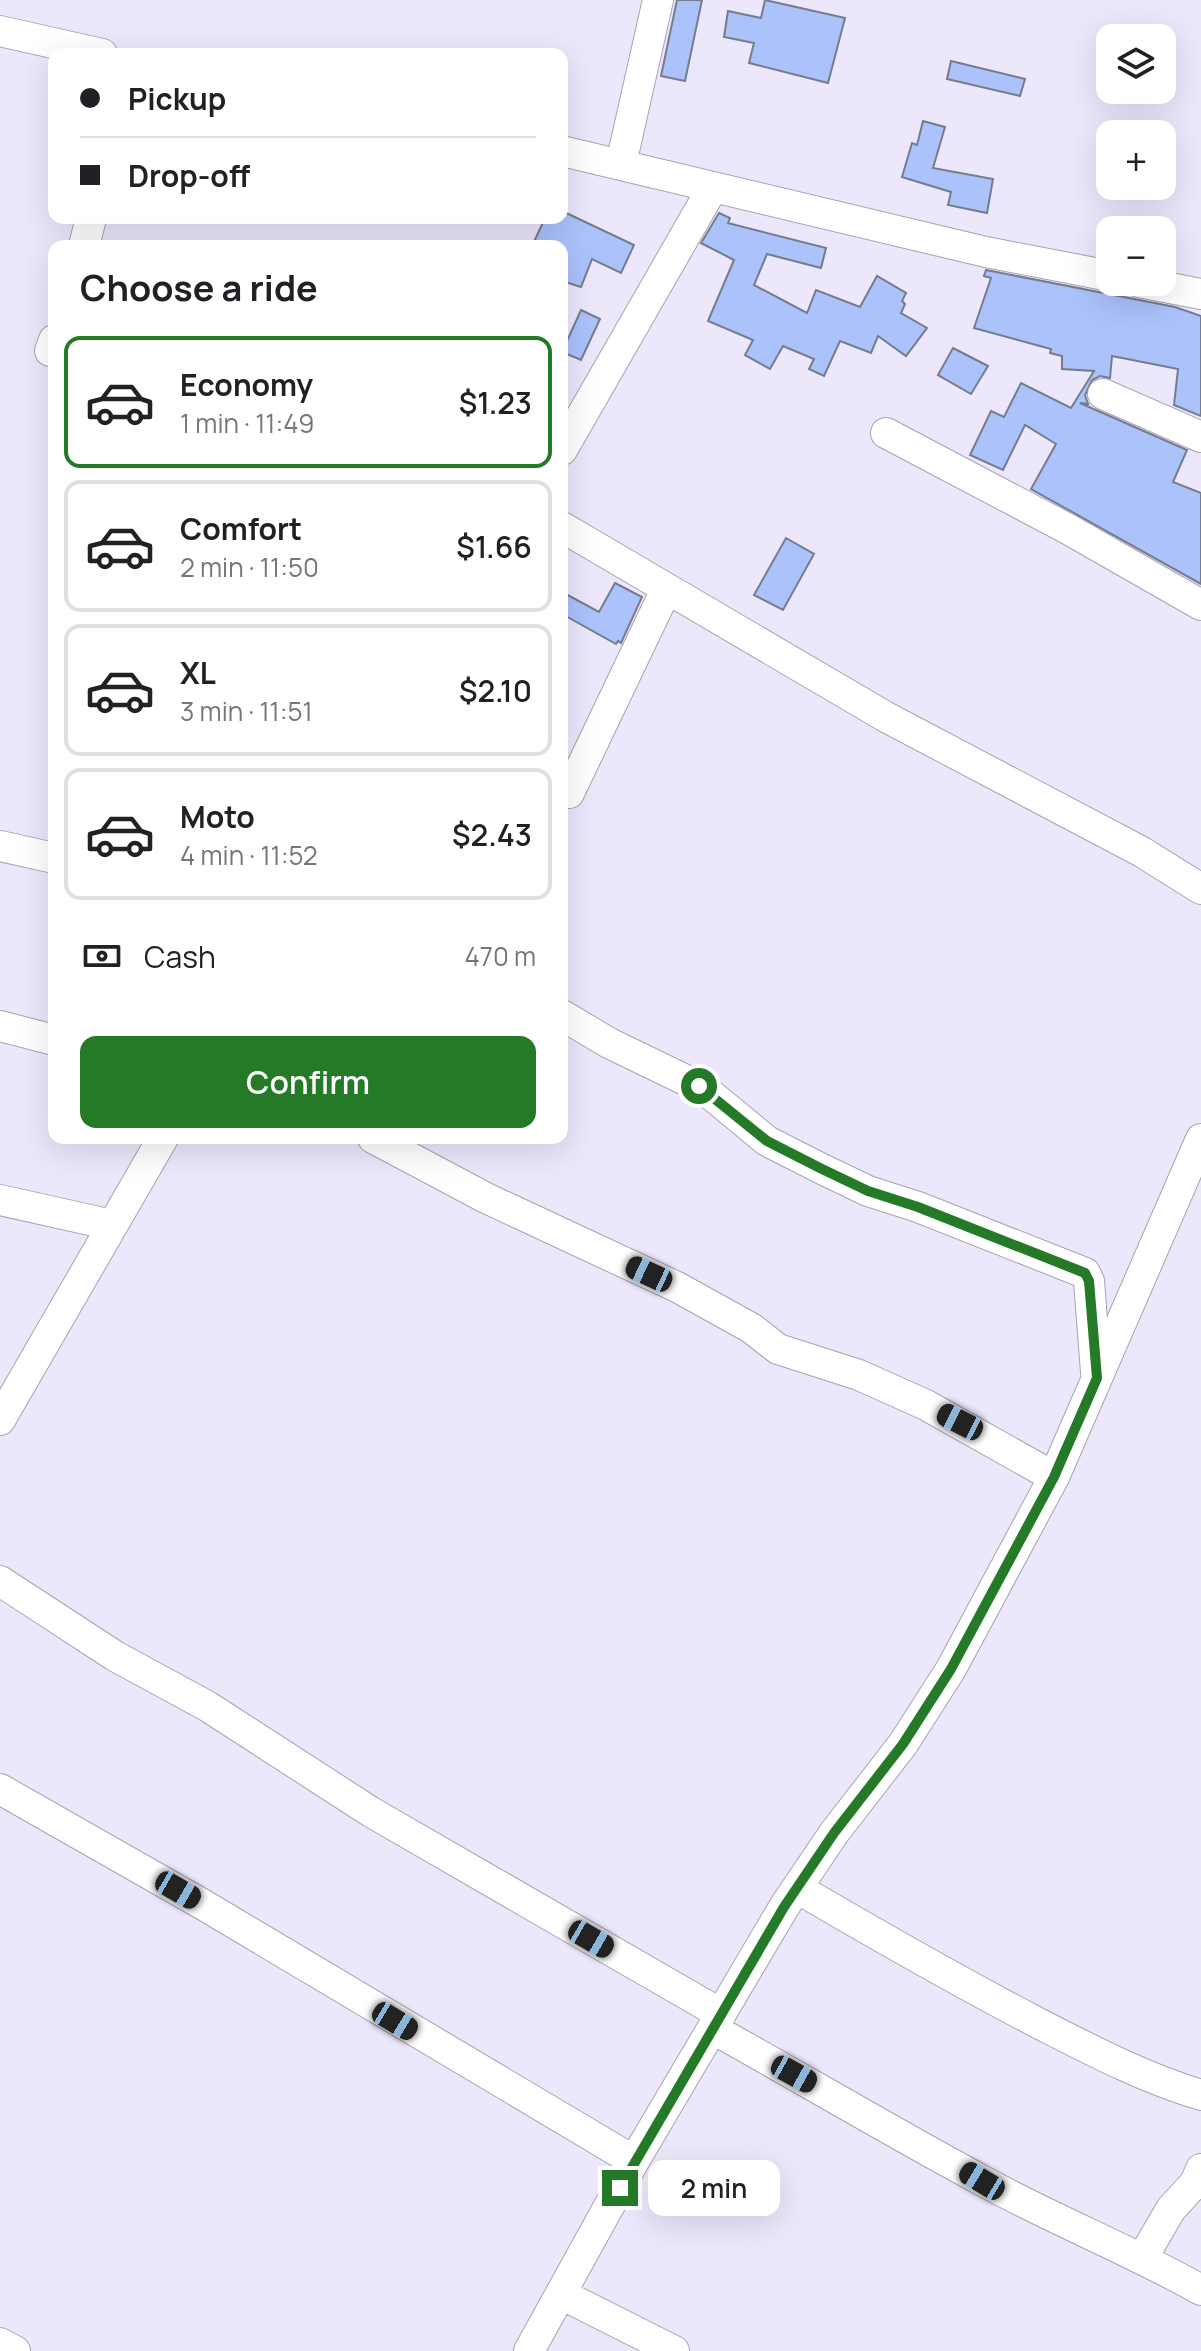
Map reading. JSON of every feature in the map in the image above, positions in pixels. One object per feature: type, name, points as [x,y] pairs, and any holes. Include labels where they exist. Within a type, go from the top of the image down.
[{"type":"street","points":[[621,164],[658,0]]},
{"type":"street","points":[[0,31],[75,48]]},
{"type":"street","points":[[568,152],[986,252],[1096,273]]},
{"type":"street","points":[[568,440],[713,187]]},
{"type":"street","points":[[1176,289],[1201,294]]},
{"type":"street","points":[[1103,394],[1201,437]]},
{"type":"street","points":[[886,433],[1068,529],[1201,605]]},
{"type":"street","points":[[568,531],[886,717],[1142,852],[1201,889]]},
{"type":"street","points":[[569,793],[666,590]]},
{"type":"street","points":[[0,846],[48,857]]},
{"type":"street","points":[[568,1019],[609,1043],[704,1089],[767,1141],[822,1169],[868,1191],[918,1207],[1085,1273],[1089,1281],[1097,1378]]},
{"type":"street","points":[[0,1026],[48,1038]]},
{"type":"street","points":[[529,2351],[634,2161],[797,1888],[903,1744],[951,1669],[1054,1477],[1201,1139]]},
{"type":"street","points":[[0,1420],[159,1144]]},
{"type":"street","points":[[384,1144],[486,1198],[677,1287],[751,1328],[785,1352],[859,1375],[926,1405],[1054,1477]]},
{"type":"street","points":[[0,1200],[112,1225]]},
{"type":"street","points":[[0,1581],[115,1656],[207,1706],[371,1812],[982,2181],[1058,2220],[1143,2257],[1201,2290]]},
{"type":"street","points":[[0,1789],[202,1904],[634,2161]]},
{"type":"street","points":[[797,1888],[931,1967],[1079,2044],[1141,2073],[1201,2095]]},
{"type":"street","points":[[1143,2257],[1171,2209],[1195,2183],[1201,2169]]},
{"type":"street","points":[[561,2294],[674,2351]]},
{"type":"street","points":[[0,2343],[15,2351]]},
{"type":"building","points":[[677,0],[702,0],[685,81],[661,76]]},
{"type":"building","points":[[765,0],[845,18],[828,83],[749,63],[754,43],[724,37],[728,11],[761,18]]},
{"type":"building","points":[[951,61],[1025,79],[1020,96],[947,79]]},
{"type":"building","points":[[923,121],[945,127],[933,168],[993,179],[987,213],[948,205],[951,192],[902,177],[912,143],[917,145]]},
{"type":"building","points":[[719,213],[730,218],[728,223],[826,248],[821,268],[767,254],[754,285],[807,313],[816,290],[860,307],[877,276],[906,293],[901,313],[927,328],[906,356],[878,336],[871,353],[840,341],[824,376],[809,369],[814,359],[783,346],[770,369],[745,355],[753,340],[708,321],[734,260],[701,243]]},
{"type":"building","points":[[568,214],[634,245],[621,273],[592,259],[581,287],[568,283],[568,240],[535,240],[542,224],[568,224]]},
{"type":"building","points":[[986,270],[1096,292],[1096,296],[1119,296],[1175,307],[1201,316],[1201,416],[1174,405],[1178,369],[1112,356],[1110,378],[1100,376],[1092,380],[1085,395],[1088,404],[1080,403],[1187,450],[1173,482],[1201,493],[1201,584],[1031,489],[1056,444],[1025,425],[1003,470],[970,455],[991,411],[1004,417],[1021,383],[1071,408],[1094,371],[1062,369],[1062,356],[1050,353],[1051,349],[974,328],[991,278],[984,276]]},
{"type":"building","points":[[581,310],[600,319],[581,360],[568,355],[568,339]]},
{"type":"building","points":[[953,348],[988,366],[971,394],[938,375]]},
{"type":"building","points":[[786,538],[814,554],[783,610],[754,595]]},
{"type":"building","points":[[615,583],[642,597],[621,643],[618,641],[616,644],[568,617],[568,595],[599,612]]},
{"type":"route","points":[[620,2188],[784,1907],[834,1833],[888,1766],[951,1669],[1054,1477],[1097,1378],[1089,1281],[1085,1273],[918,1207],[868,1191],[822,1169],[767,1141],[699,1086]]}]
